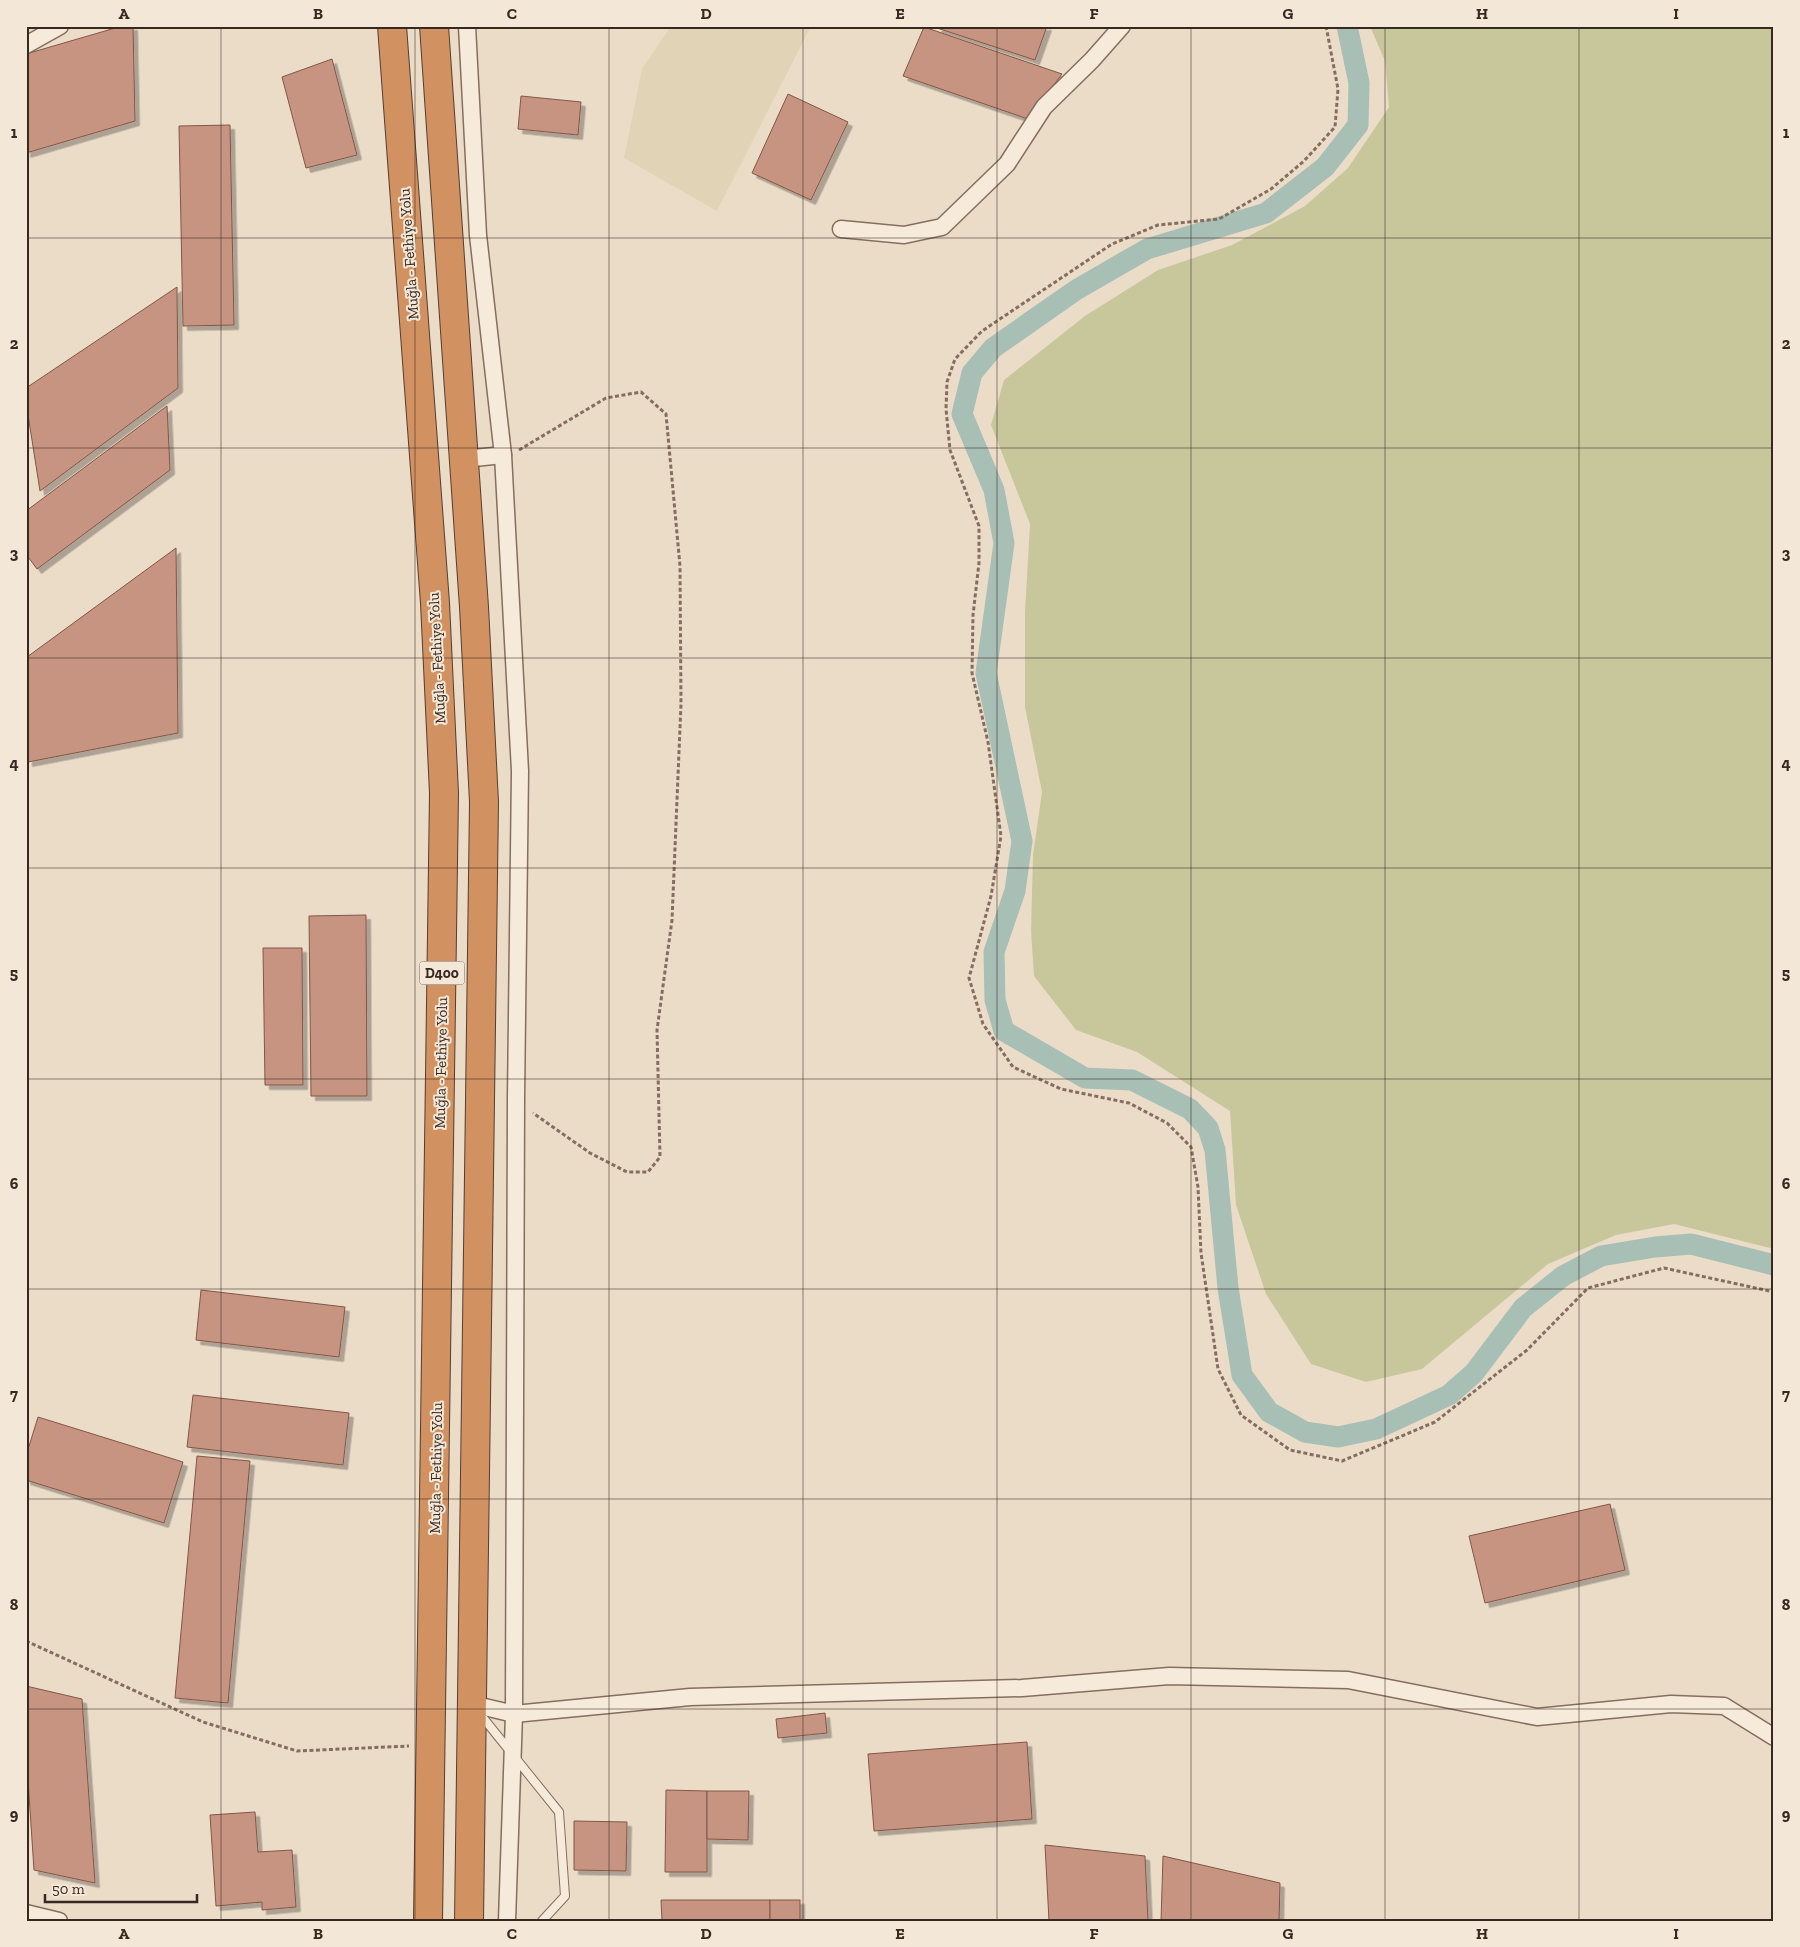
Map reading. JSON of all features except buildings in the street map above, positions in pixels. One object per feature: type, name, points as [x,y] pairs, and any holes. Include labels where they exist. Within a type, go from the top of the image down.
[{"type":"highway","name":"Muğla - Fethiye Yolu","points":[[392,26],[435,603],[444,793],[432,1745],[428,1921]]},
{"type":"highway","name":"D400","points":[[434,27],[464,459],[484,802],[469,1921]]},
{"type":"street","points":[[26,45],[60,26]]},
{"type":"street","points":[[467,26],[478,235],[503,456],[520,771],[516,1098],[514,1714],[508,1921]]},
{"type":"street","points":[[842,230],[904,235],[942,227],[1007,164],[1044,106],[1092,60],[1122,26]]},
{"type":"street","points":[[464,459],[503,456]]},
{"type":"street","points":[[472,1704],[514,1714],[690,1697],[1022,1688],[1169,1676],[1348,1680],[1537,1716],[1671,1704],[1724,1706],[1774,1737]]},
{"type":"street","points":[[26,1913],[59,1921]]},
{"type":"lane","points":[[472,1704],[559,1812],[565,1896],[542,1921]]},
{"type":"path","points":[[1326,26],[1338,89],[1335,127],[1304,161],[1271,189],[1219,218],[1158,225],[1112,244],[982,331],[954,359],[947,382],[946,408],[950,450],[979,526],[979,563],[973,615],[972,673],[988,742],[1001,836],[991,896],[969,978],[983,1024],[1013,1067],[1061,1089],[1129,1103],[1167,1122],[1191,1147],[1198,1187],[1201,1253],[1218,1369],[1240,1415],[1290,1450],[1342,1461],[1435,1422],[1527,1350],[1588,1288],[1664,1268],[1774,1292]]},
{"type":"path","points":[[503,456],[520,450],[606,398],[641,392],[666,414],[680,566],[681,704],[672,920],[657,1030],[660,1157],[648,1172],[627,1172],[590,1153],[559,1132],[516,1098]]},
{"type":"path","points":[[26,1642],[203,1722],[297,1750],[432,1745]]},
{"type":"shaded area","points":[[671,26],[811,26],[717,211],[624,158],[642,69]]},
{"type":"green space","points":[[1370,26],[1774,26],[1774,1249],[1674,1224],[1616,1235],[1548,1264],[1422,1369],[1366,1382],[1311,1364],[1266,1294],[1236,1205],[1230,1111],[1137,1052],[1076,1030],[1034,976],[1031,931],[1033,855],[1042,792],[1025,707],[1025,612],[1030,524],[991,425],[1004,380],[1085,316],[1158,270],[1232,245],[1305,206],[1348,168],[1389,107],[1385,61]]},
{"type":"waterway","points":[[1347,26],[1359,83],[1358,125],[1325,167],[1266,213],[1147,249],[1076,290],[993,348],[972,373],[962,414],[994,490],[1004,543],[986,673],[1022,841],[1015,891],[994,952],[995,1000],[1004,1031],[1085,1078],[1132,1080],[1190,1109],[1208,1128],[1215,1150],[1228,1288],[1242,1375],[1269,1412],[1305,1432],[1338,1437],[1376,1429],[1449,1395],[1474,1373],[1523,1308],[1563,1276],[1601,1256],[1655,1247],[1691,1244],[1774,1265]]}]
